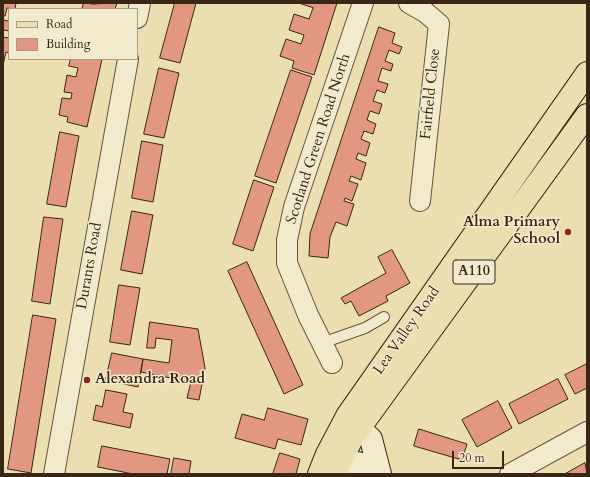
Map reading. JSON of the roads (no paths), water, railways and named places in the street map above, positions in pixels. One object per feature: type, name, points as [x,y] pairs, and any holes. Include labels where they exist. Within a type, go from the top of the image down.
[{"type":"main road","name":"Lea Valley Road","points":[[329,467],[347,416],[587,73]]},
{"type":"main road","name":"Lea Valley Road","points":[[360,429],[587,115]]},
{"type":"main road","points":[[329,467],[350,425],[355,425],[360,429]]},
{"type":"street","points":[[138,13],[140,3]]},
{"type":"street","name":"Scotland Green Road North","points":[[332,363],[308,315],[287,263],[287,240],[294,207],[363,3]]},
{"type":"street","name":"Fairfield Close","points":[[409,3],[426,12],[439,24],[420,201]]},
{"type":"street","name":"Durants Road","points":[[54,474],[128,60]]},
{"type":"street","points":[[360,429],[370,440],[379,474]]},
{"type":"street","points":[[510,474],[587,432]]},
{"type":"street","points":[[329,467],[350,461],[368,466],[379,474]]},
{"type":"lane","points":[[322,343],[365,328],[384,317]]},
{"type":"place","name":"Alma Primary School","points":[[568,232]]},
{"type":"place","name":"Alexandra Road","points":[[87,380]]}]
